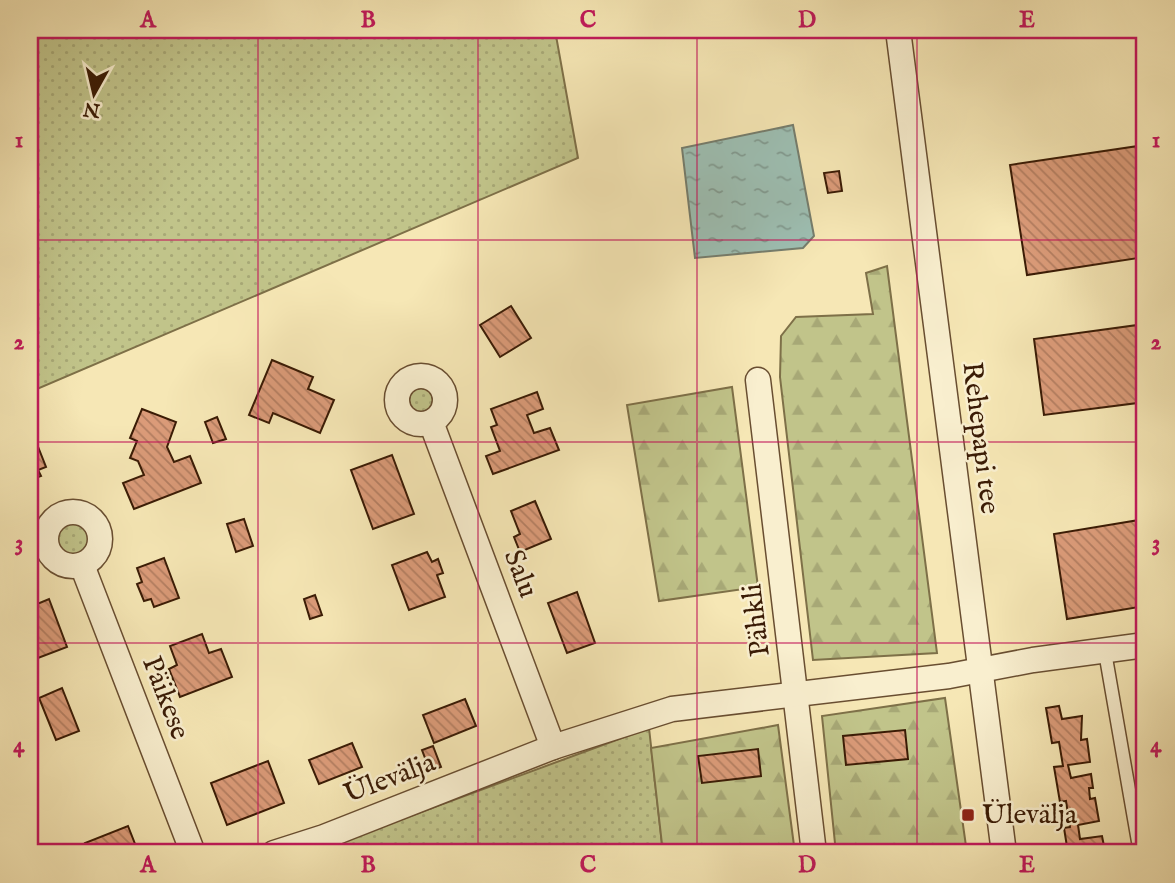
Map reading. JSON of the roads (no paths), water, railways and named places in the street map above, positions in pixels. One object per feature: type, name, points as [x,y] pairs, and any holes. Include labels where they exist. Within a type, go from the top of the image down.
[{"type":"street","name":"Rehepapi tee","points":[[898,30],[1004,853]]},
{"type":"street","name":"Pähkli","points":[[758,380],[814,853]]},
{"type":"street","name":"Salu","points":[[431,422],[553,747]]},
{"type":"street","name":"Päikese","points":[[82,565],[193,853]]},
{"type":"street","name":"Ülevälja","points":[[274,853],[324,837],[553,747],[672,709],[979,671],[1033,660],[1145,645]]},
{"type":"lane","points":[[1105,652],[1140,853]]},
{"type":"water","points":[[793,125],[814,236],[803,248],[695,258],[682,148]]},
{"type":"place","name":"Ülevälja","points":[[968,815]]}]
